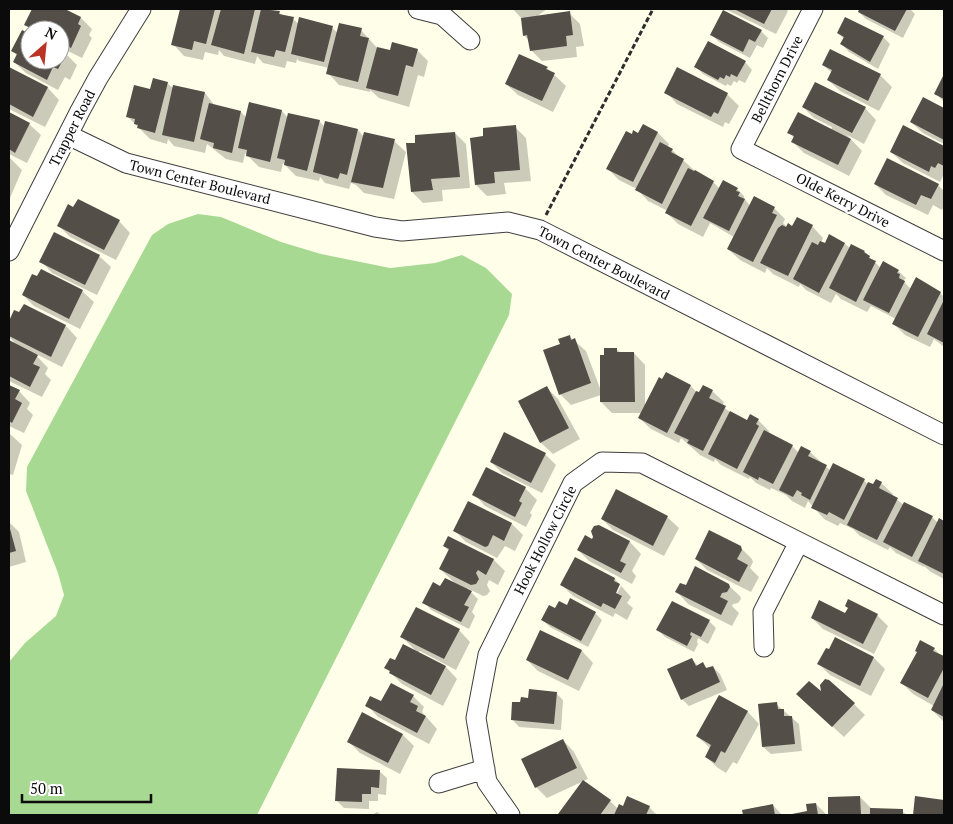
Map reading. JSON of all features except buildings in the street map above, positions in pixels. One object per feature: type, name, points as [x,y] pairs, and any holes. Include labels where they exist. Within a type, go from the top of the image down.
[{"type":"street","name":"Trapper Road","points":[[9,251],[98,78],[142,9]]},
{"type":"street","points":[[418,9],[442,15],[470,40]]},
{"type":"street","name":"Bellthorn Drive","points":[[741,149],[813,9]]},
{"type":"street","name":"Town Center Boulevard","points":[[68,135],[126,163],[375,227],[402,232],[508,222],[540,230],[944,435]]},
{"type":"street","name":"Olde Kerry Drive","points":[[741,149],[944,251]]},
{"type":"street","name":"Hook Hollow Circle","points":[[510,815],[486,782],[476,718],[488,655],[572,483],[602,462],[642,463],[944,615]]},
{"type":"street","points":[[764,648],[763,612],[799,542]]},
{"type":"street","points":[[439,783],[485,769]]},
{"type":"path","points":[[540,230],[551,204],[653,9]]},
{"type":"green space","points":[[198,214],[221,217],[281,242],[321,254],[390,268],[435,263],[462,255],[486,268],[512,294],[509,315],[257,815],[9,815],[9,662],[25,643],[56,616],[64,595],[58,573],[26,491],[27,467],[152,235],[168,224]]}]
